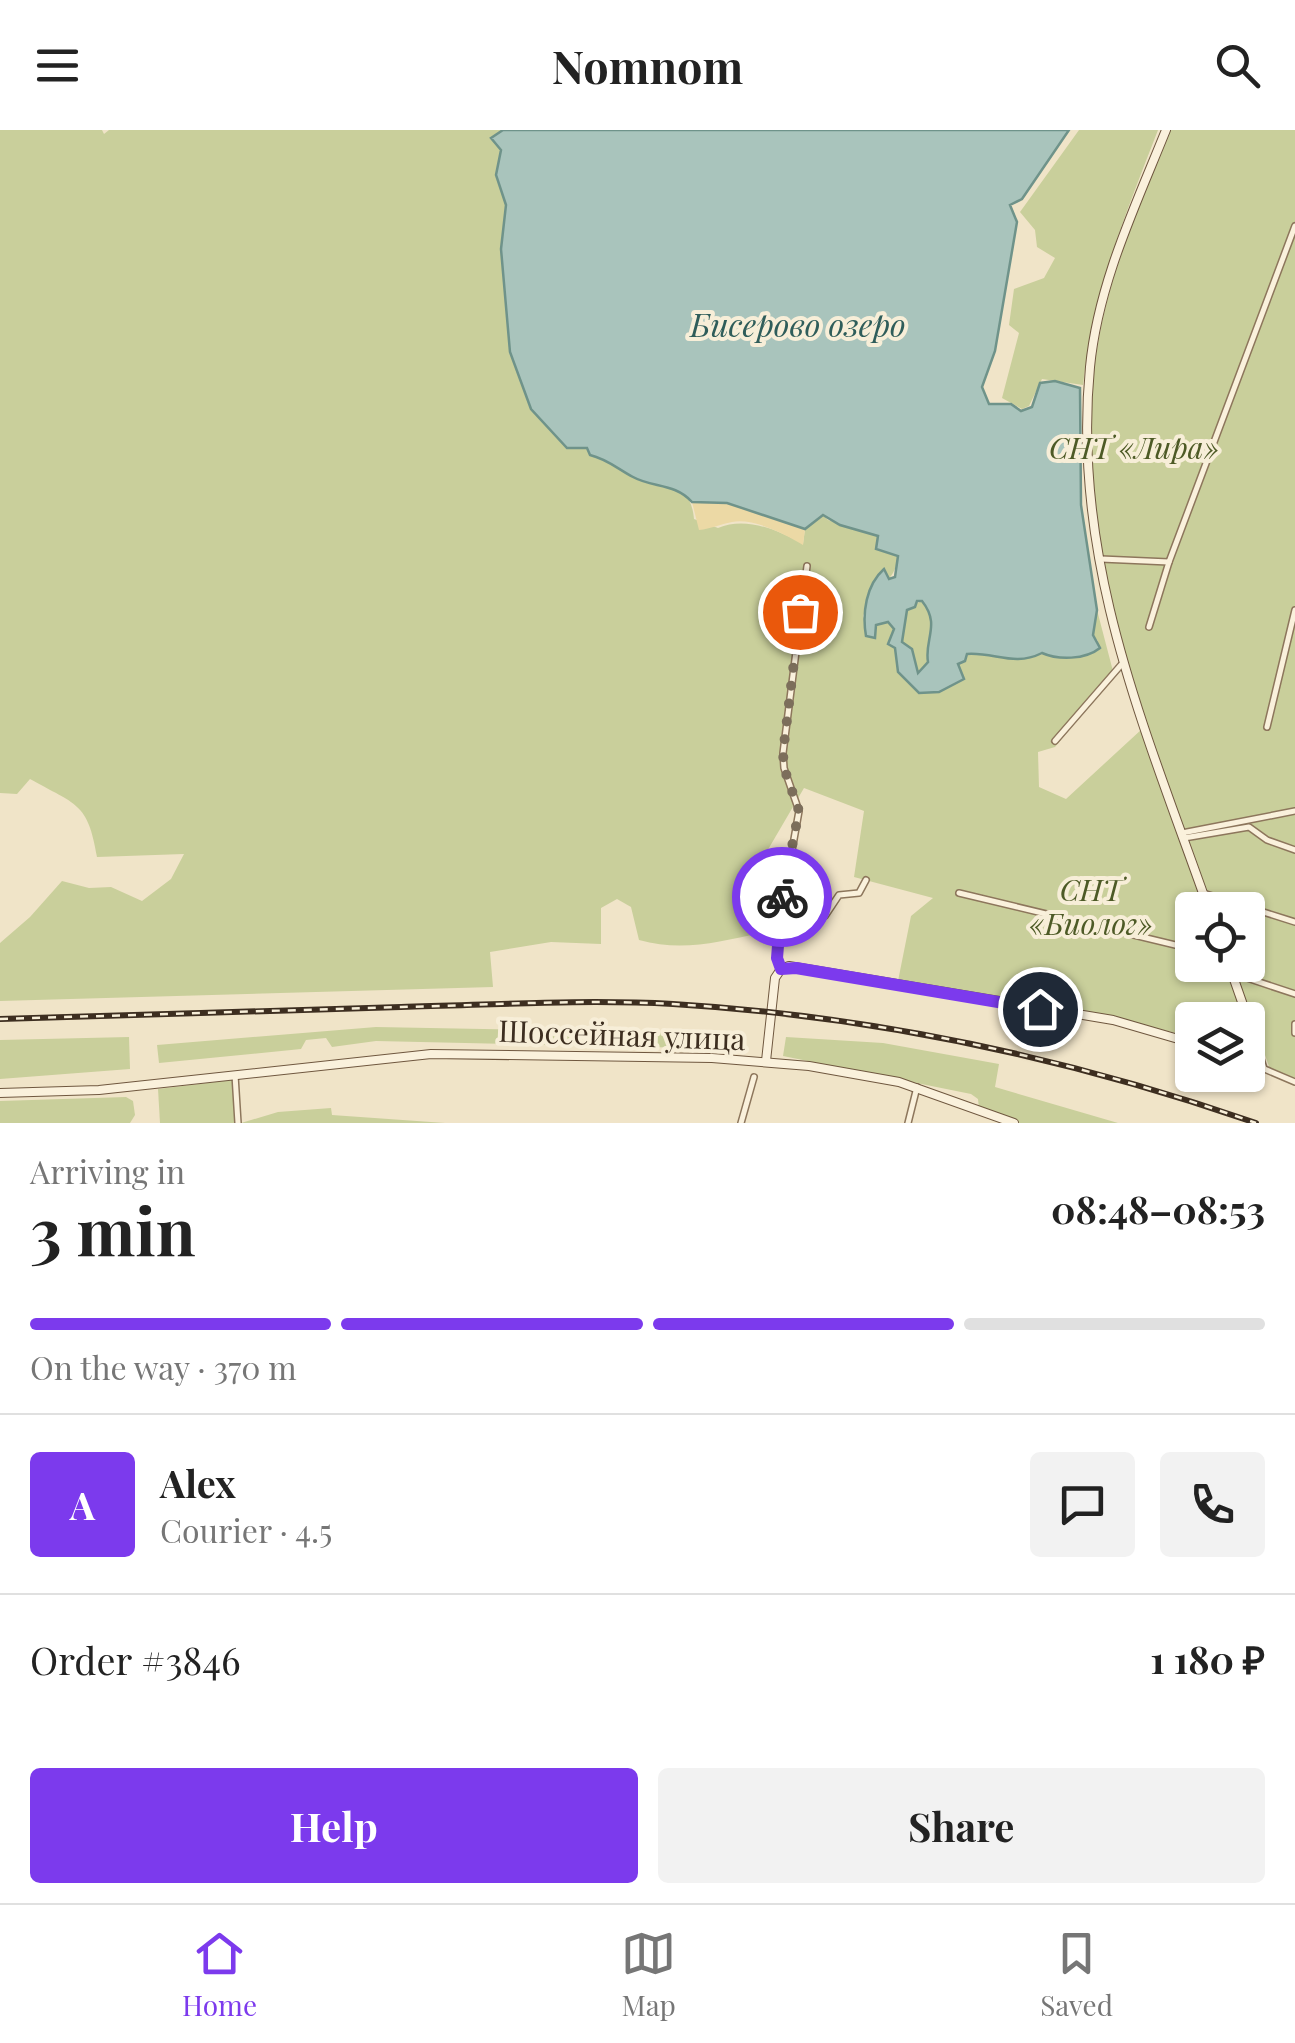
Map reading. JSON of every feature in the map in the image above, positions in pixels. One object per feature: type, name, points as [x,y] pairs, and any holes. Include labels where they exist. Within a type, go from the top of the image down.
[{"type":"main road","points":[[1166,130],[1111,268],[1090,366],[1088,471],[1098,560],[1122,665],[1203,892]]},
{"type":"main road","points":[[766,1061],[776,978],[781,969],[796,968],[1113,1020],[1175,1038]]},
{"type":"main road","name":"Шоссейная улица","points":[[0,1093],[98,1090],[460,1053],[766,1061],[838,1070],[916,1088],[1014,1123]]},
{"type":"street","points":[[1150,627],[1169,562],[1295,226]]},
{"type":"street","points":[[1098,560],[1169,562]]},
{"type":"street","points":[[781,969],[777,958],[780,918],[799,811],[784,768],[783,753],[807,566]]},
{"type":"street","points":[[1267,728],[1295,610]]},
{"type":"street","points":[[1055,741],[1122,665]]},
{"type":"street","points":[[1183,836],[1295,812]]},
{"type":"street","points":[[1183,836],[1249,828],[1267,840],[1295,850]]},
{"type":"street","points":[[780,918],[791,913],[825,916],[839,895],[859,893],[866,880]]},
{"type":"street","points":[[960,893],[1175,945]]},
{"type":"street","points":[[1265,913],[1295,922]]},
{"type":"street","points":[[1264,982],[1295,994]]},
{"type":"street","points":[[1295,1024],[1295,1033]]},
{"type":"street","points":[[1265,1069],[1295,1082]]},
{"type":"street","points":[[235,1075],[238,1123]]},
{"type":"street","points":[[740,1123],[754,1077]]},
{"type":"street","points":[[908,1123],[916,1088]]},
{"type":"green space","name":"СНТ «Биолог»","points":[[0,130],[102,130],[104,134],[109,130],[503,130],[491,138],[501,150],[496,175],[506,205],[501,249],[510,353],[531,409],[567,448],[587,448],[590,455],[633,477],[680,491],[687,496],[694,519],[718,528],[751,524],[803,544],[805,529],[823,515],[878,536],[876,549],[898,556],[889,579],[863,616],[874,638],[876,624],[888,622],[894,629],[898,672],[939,692],[963,680],[957,663],[967,654],[1080,654],[1098,641],[1093,635],[1097,610],[1114,675],[1055,747],[1038,752],[1039,787],[1066,799],[1142,729],[1199,892],[1175,892],[1175,982],[1231,982],[1238,1002],[1175,1002],[1175,1033],[1071,1007],[898,981],[911,916],[933,898],[854,877],[864,811],[804,788],[766,853],[761,933],[715,942],[655,944],[639,940],[631,907],[617,899],[601,908],[601,944],[551,942],[490,952],[493,987],[0,1001],[0,943],[62,881],[89,888],[111,887],[142,901],[171,879],[184,854],[97,857],[84,815],[69,801],[30,779],[17,794],[0,793]]},
{"type":"green space","points":[[1079,130],[1158,130],[1103,286],[1083,385],[1042,379],[1029,406],[1022,409],[1002,398],[1019,333],[1009,325],[1014,289],[1044,278],[1055,258],[1037,247],[1035,230],[1020,212]]},
{"type":"green space","name":"СНТ «Лира»","points":[[1170,130],[1295,130],[1295,1082],[1271,1072],[1265,1055],[1265,1002],[1246,1002],[1239,982],[1265,982],[1265,892],[1207,892],[1139,701],[1102,558],[1092,485],[1090,412],[1099,338],[1129,232]]},
{"type":"green space","points":[[922,601],[931,625],[928,662],[918,673],[912,650],[902,642],[902,635],[907,612]]},
{"type":"green space","points":[[376,1027],[742,1034],[740,1049],[376,1041],[332,1047],[326,1038],[306,1040],[301,1049],[159,1063],[157,1045]]},
{"type":"green space","points":[[129,1037],[130,1069],[0,1079],[0,1040]]},
{"type":"green space","points":[[786,1037],[883,1043],[999,1064],[995,1087],[1118,1123],[1014,1123],[979,1109],[978,1099],[971,1094],[783,1056]]},
{"type":"green space","points":[[232,1080],[236,1123],[160,1123],[158,1089]]},
{"type":"green space","points":[[126,1097],[133,1101],[135,1115],[130,1123],[0,1123],[0,1101]]},
{"type":"green space","points":[[331,1108],[332,1115],[445,1123],[241,1123],[278,1112]]},
{"type":"sand","points":[[692,502],[727,503],[805,529],[803,545],[750,522],[699,530]]},
{"type":"water","name":"Бисерово озеро","points":[[503,130],[1069,130],[1022,199],[1010,205],[1017,222],[995,351],[982,387],[989,404],[1011,404],[1021,411],[1032,407],[1040,383],[1055,381],[1080,388],[1081,505],[1097,610],[1093,635],[1100,648],[1071,658],[1042,653],[1022,659],[967,654],[965,661],[958,664],[964,679],[939,692],[919,693],[898,672],[895,648],[888,644],[894,629],[888,622],[876,625],[875,638],[866,636],[869,591],[884,569],[889,579],[895,577],[898,556],[876,549],[878,536],[840,525],[823,515],[805,529],[727,503],[692,502],[678,492],[641,480],[590,455],[587,448],[567,448],[531,409],[510,352],[501,249],[506,205],[496,175],[501,150],[491,138]],"holes":[[[922,601],[931,625],[928,662],[918,673],[912,649],[902,642],[907,610]]]},
{"type":"railway","points":[[0,1019],[571,1002],[748,1010],[822,1018],[969,1043],[1113,1078],[1256,1123]]},
{"type":"way so far","points":[[782,897],[799,811],[784,768],[783,753],[800,612]]},
{"type":"route","points":[[782,897],[777,958],[781,969],[789,966],[1040,1009]]}]
